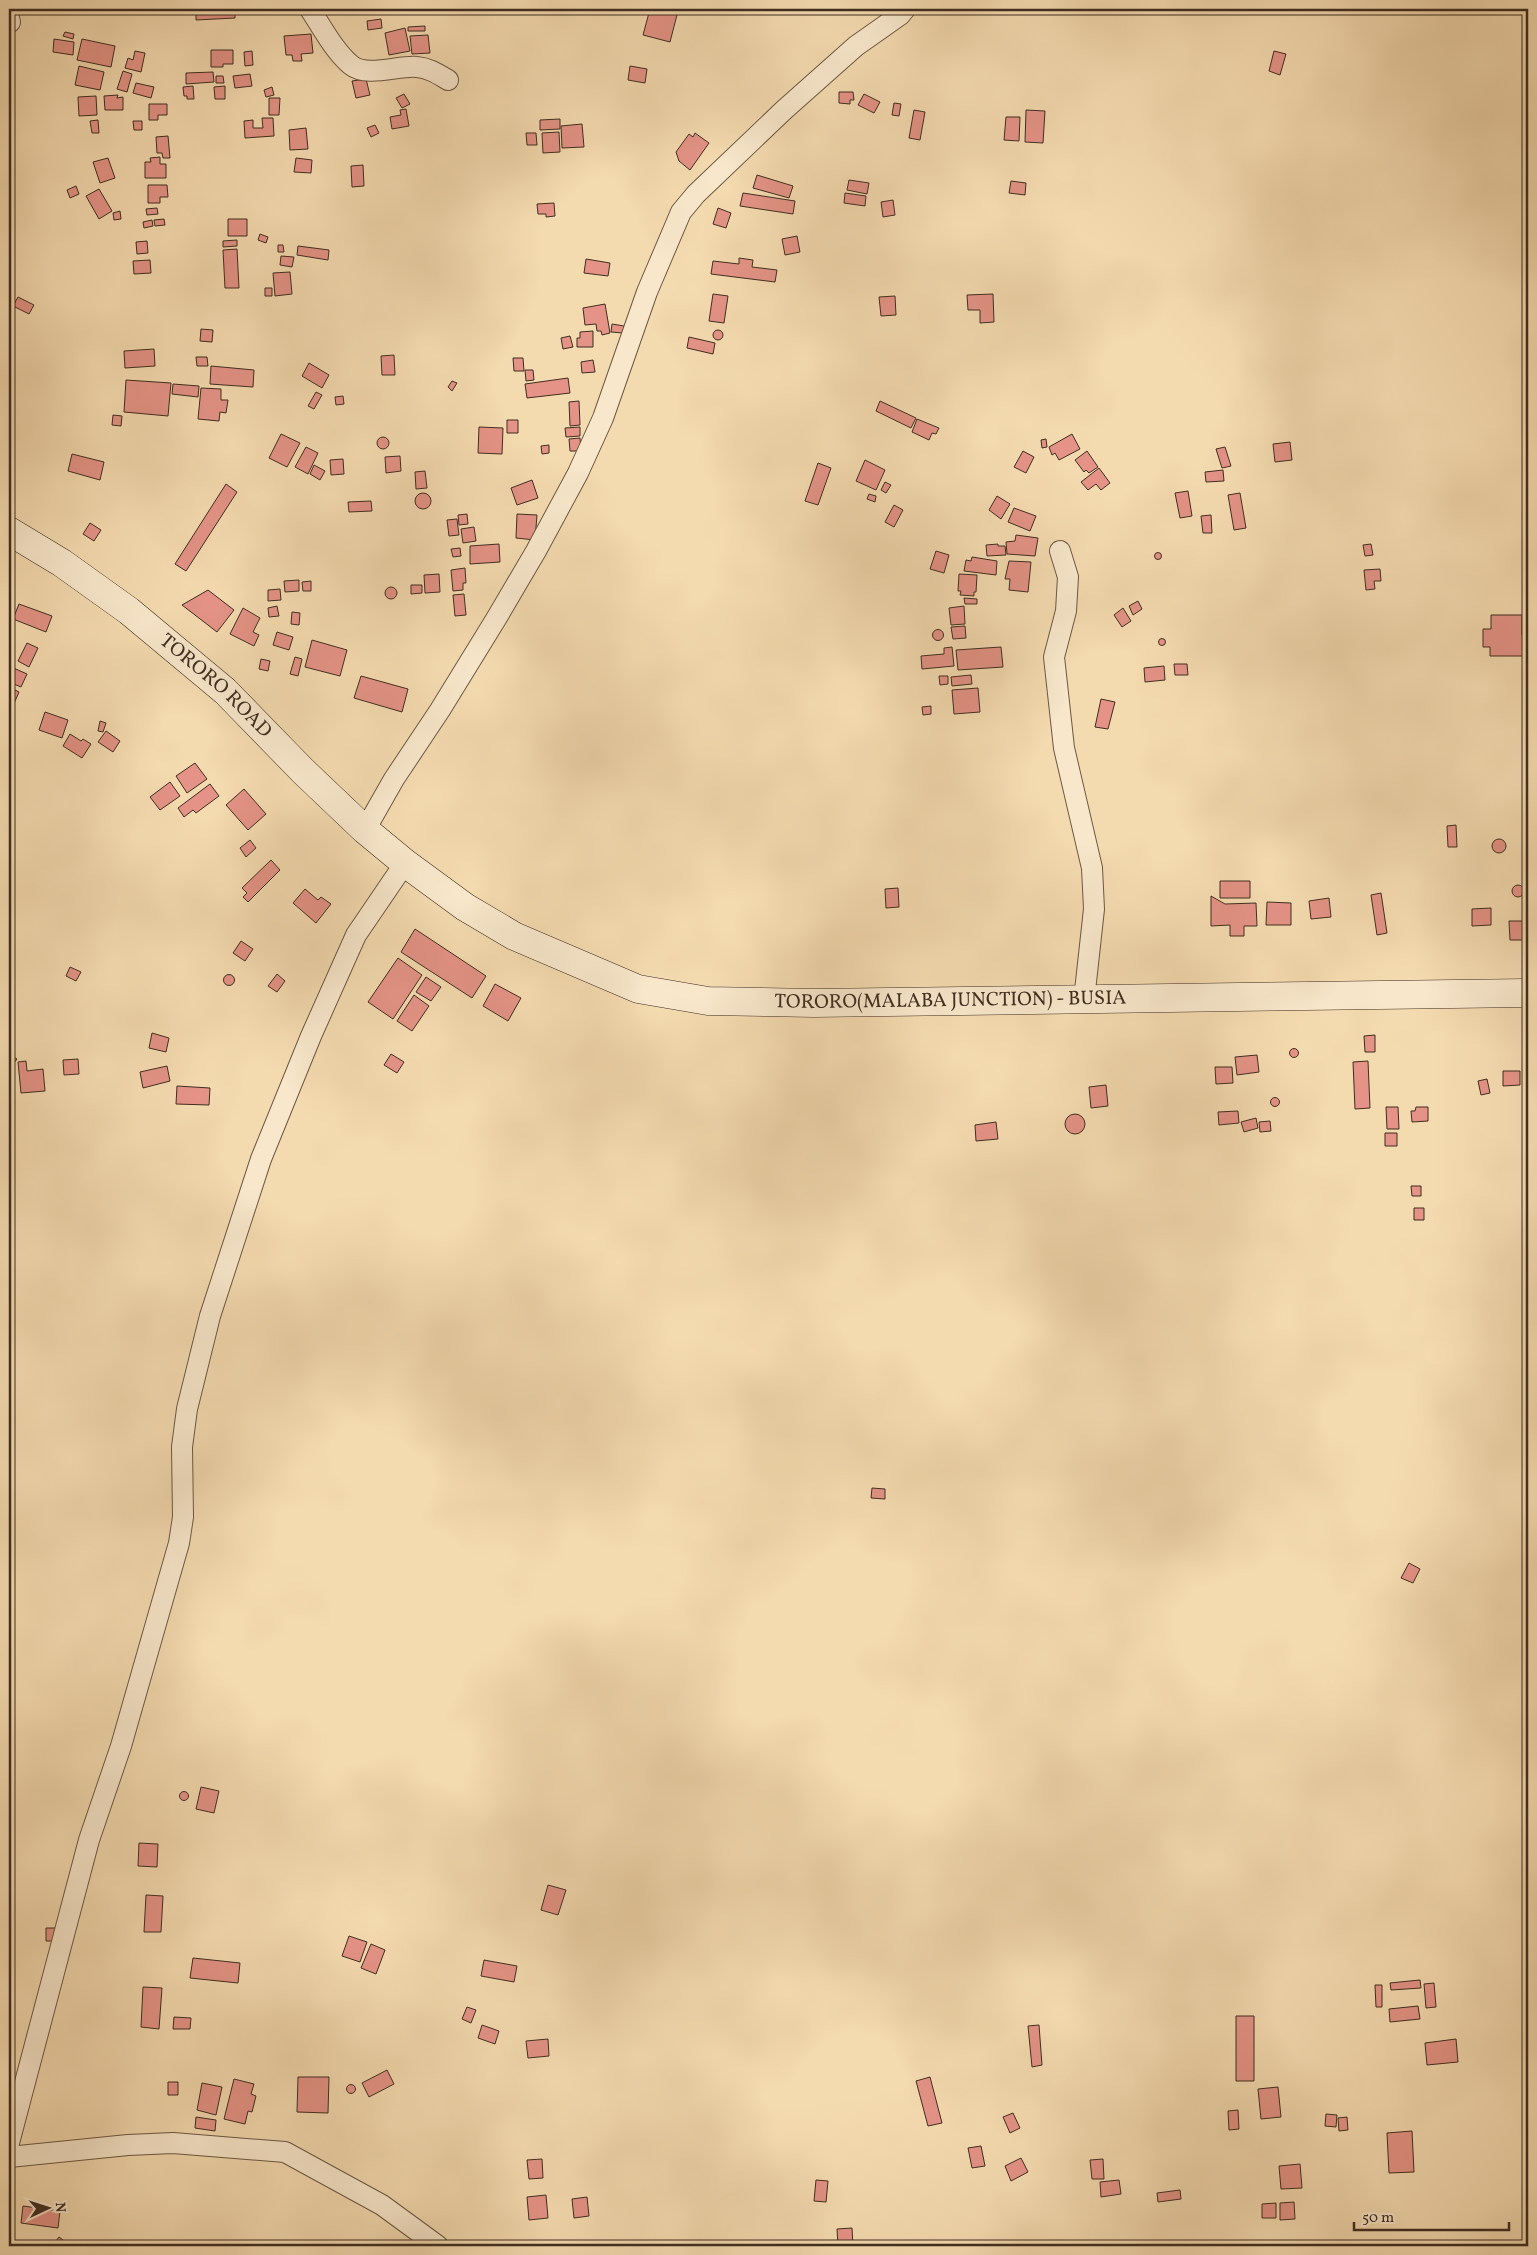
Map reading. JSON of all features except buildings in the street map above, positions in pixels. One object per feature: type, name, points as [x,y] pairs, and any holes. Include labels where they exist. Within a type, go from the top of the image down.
[{"type":"main road","name":"TORORO ROAD","points":[[9,531],[62,563],[129,611],[198,668],[245,711],[303,771],[365,830],[405,863]]},
{"type":"main road","name":"TORORO(MALABA JUNCTION) - BUSIA","points":[[405,863],[465,907],[514,936],[638,990],[708,1001],[814,1003],[1528,993]]},
{"type":"street","points":[[310,9],[327,36],[352,66],[378,71],[416,66],[430,69],[448,80]]},
{"type":"street","points":[[365,830],[394,779],[440,710],[501,610],[578,473],[603,418],[646,292],[681,212],[696,194],[784,110],[856,46],[900,15],[905,9]]},
{"type":"street","points":[[1060,551],[1068,577],[1066,611],[1054,657],[1064,748],[1092,876],[1094,909],[1084,1000]]},
{"type":"street","points":[[9,2143],[89,1840],[120,1746],[179,1543],[183,1517],[182,1447],[187,1409],[210,1316],[261,1159],[311,1036],[356,935],[405,863]]},
{"type":"street","points":[[9,2156],[128,2145],[173,2143],[285,2152],[382,2205],[438,2246]]}]
